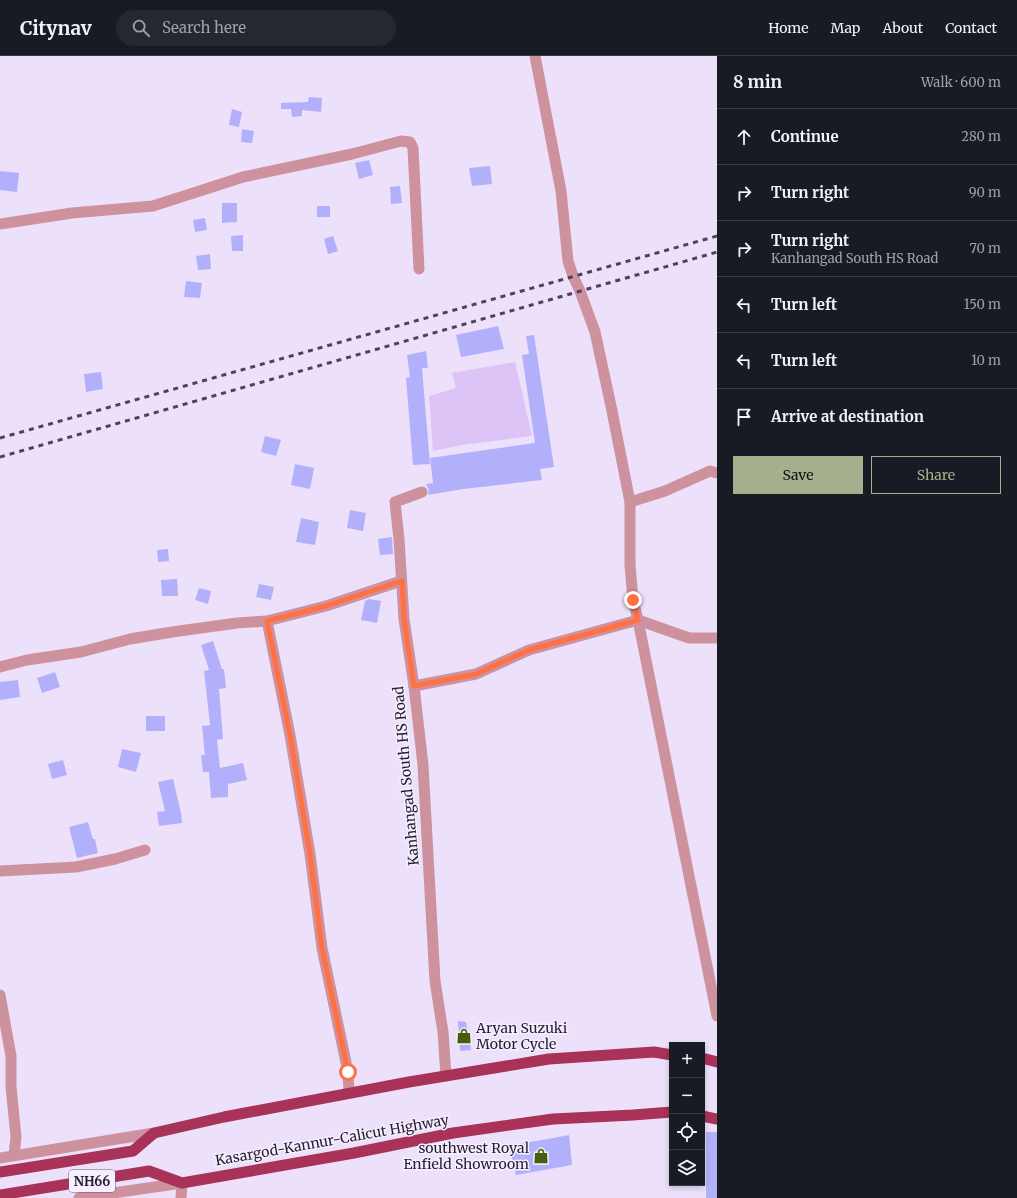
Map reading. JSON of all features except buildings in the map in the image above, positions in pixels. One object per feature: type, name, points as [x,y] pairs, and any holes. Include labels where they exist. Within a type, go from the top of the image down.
[{"type":"highway","name":"NH66","points":[[0,1172],[133,1151],[154,1133],[224,1117],[349,1093],[549,1059],[654,1052],[669,1054]]},
{"type":"highway","points":[[705,1059],[717,1062]]},
{"type":"highway","name":"Kasargod-Kannur-Calicut Highway","points":[[0,1195],[149,1171],[182,1183],[354,1153],[453,1133],[553,1119],[669,1112]]},
{"type":"highway","points":[[705,1117],[717,1119]]},
{"type":"street","points":[[535,56],[561,191],[568,261],[572,276],[580,291],[595,332],[630,502],[630,565],[633,600],[717,1016]]},
{"type":"street","points":[[0,224],[72,213],[153,206],[243,177],[352,154],[401,141],[410,142],[413,148],[419,269]]},
{"type":"street","points":[[630,502],[665,491],[710,472],[717,473]]},
{"type":"street","name":"Kanhangad South HS Road","points":[[422,492],[395,502],[404,619],[414,686],[423,765],[435,981],[443,1032],[446,1076]]},
{"type":"street","points":[[0,667],[27,660],[81,652],[130,639],[230,624],[267,621],[326,606],[402,581]]},
{"type":"street","points":[[414,686],[476,674],[529,650],[638,620],[689,638],[717,638]]},
{"type":"street","points":[[267,621],[290,735],[310,854],[322,948],[348,1072],[349,1093]]},
{"type":"street","points":[[0,871],[76,867],[115,859],[145,850]]},
{"type":"street","points":[[0,995],[11,1056],[11,1087],[16,1137],[14,1156]]},
{"type":"street","points":[[0,1158],[154,1133]]},
{"type":"street","points":[[79,1198],[182,1183],[181,1198]]},
{"type":"shaded area","points":[[515,362],[532,436],[462,445],[433,451],[429,396],[456,388],[452,373]]},
{"type":"railway","points":[[0,438],[717,236]]},
{"type":"railway","points":[[0,457],[717,252]]},
{"type":"place","name":"Aryan Suzuki Motor Cycle","points":[[464,1036]]},
{"type":"place","name":"southwest Royal Enfield Showroom","points":[[541,1156]]},
{"type":"route","points":[[348,1072],[322,948],[310,854],[298,790],[290,735],[267,621],[326,606],[402,581],[404,619],[414,686],[476,674],[529,650],[638,620],[633,600]]}]
